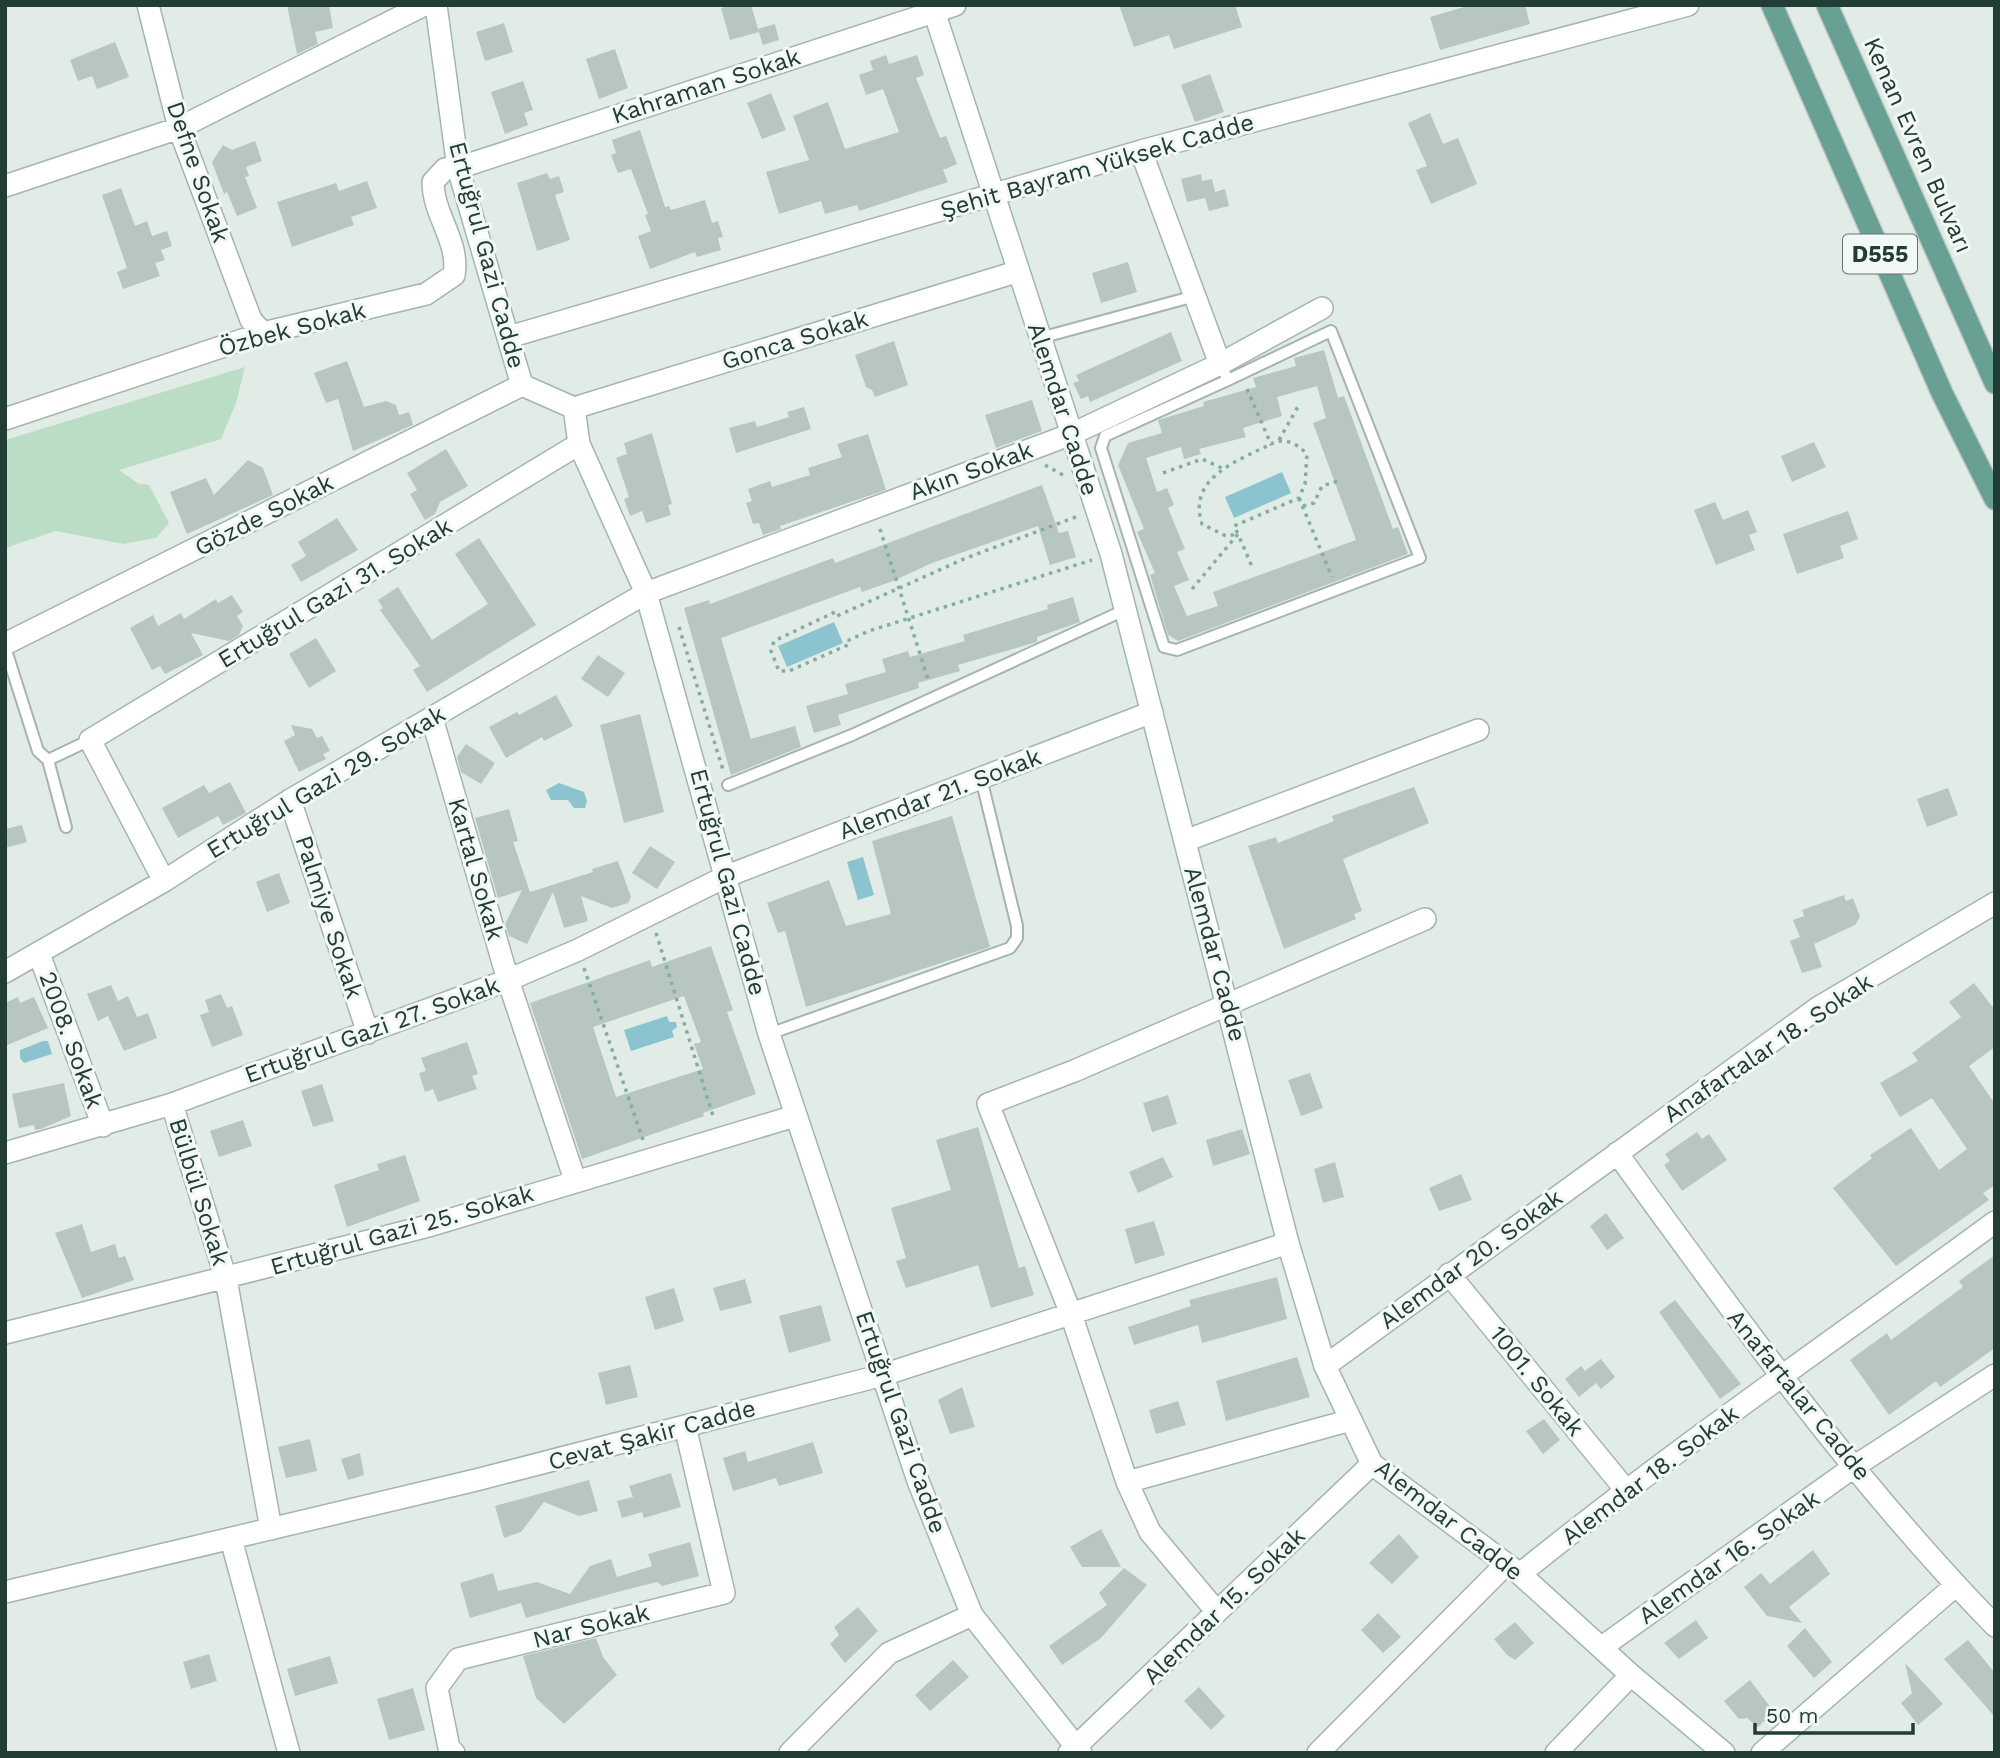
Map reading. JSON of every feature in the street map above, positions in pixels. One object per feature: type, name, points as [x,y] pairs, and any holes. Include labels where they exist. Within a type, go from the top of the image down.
[{"type":"main road","name":"D555","points":[[1772,5],[1942,393],[1995,499]]},
{"type":"main road","name":"Kenan Evren Bulvarı","points":[[1827,5],[1995,383]]},
{"type":"street","name":"Defne Sokak","points":[[148,5],[179,128],[251,320],[263,333]]},
{"type":"street","points":[[5,186],[179,128],[424,5]]},
{"type":"street","name":"Ertuğrul Gazi Cadde","points":[[436,5],[458,168],[522,385],[574,408],[579,444],[646,593],[769,1034],[918,1481],[972,1615],[1075,1751]]},
{"type":"street","name":"Kahraman Sokak","points":[[458,168],[933,8],[955,5]]},
{"type":"street","name":"Şehit Bayram Yüksek Cadde","points":[[509,337],[1141,151],[1688,5]]},
{"type":"street","name":"Alemdar Cadde","points":[[933,8],[1016,272],[1072,434],[1127,609],[1289,1244],[1325,1366],[1371,1464],[1513,1569],[1631,1675],[1724,1753]]},
{"type":"street","points":[[1141,151],[1224,372]]},
{"type":"street","name":"Özbek Sokak","points":[[5,419],[263,333],[426,294],[454,275],[457,258],[433,197],[433,182],[445,169],[458,168]]},
{"type":"street","name":"Gonca Sokak","points":[[574,408],[1016,272]]},
{"type":"street","name":"Akın Sokak","points":[[646,593],[1072,434],[1224,372],[1322,307]]},
{"type":"street","name":"Gözde Sokak","points":[[5,646],[522,385]]},
{"type":"street","name":"Ertuğrul Gazi 31. Sokak","points":[[90,740],[579,444]]},
{"type":"street","name":"Ertuğrul Gazi 29. Sokak","points":[[5,972],[164,881],[290,800],[646,593]]},
{"type":"street","name":"Alemdar 21. Sokak","points":[[727,876],[1152,712]]},
{"type":"street","name":"Kartal Sokak","points":[[432,718],[508,980],[575,1180]]},
{"type":"street","points":[[1185,841],[1478,730]]},
{"type":"street","points":[[90,740],[164,881]]},
{"type":"street","name":"Palmiye Sokak","points":[[290,800],[368,1033]]},
{"type":"street","name":"Ertuğrul Gazi 27. Sokak","points":[[5,1153],[172,1104],[508,980],[579,950],[727,876]]},
{"type":"street","name":"Anafartalar 18. Sokak","points":[[1617,1153],[1819,1007],[1995,903]]},
{"type":"street","points":[[1217,1612],[1150,1532],[1127,1482],[1071,1314],[988,1104],[1074,1071],[1425,919]]},
{"type":"street","name":"2008. Sokak","points":[[39,954],[103,1126]]},
{"type":"street","name":"Bülbül Sokak","points":[[172,1104],[226,1279],[271,1529]]},
{"type":"street","name":"Ertuğrul Gazi 25. Sokak","points":[[5,1333],[226,1279],[432,1224],[795,1116]]},
{"type":"street","name":"Alemdar 20. Sokak","points":[[1325,1366],[1617,1153]]},
{"type":"street","name":"Anafartalar Cadde","points":[[1617,1153],[1782,1378],[1955,1586],[1995,1626]]},
{"type":"street","name":"Alemdar 18. Sokak","points":[[1318,1753],[1513,1569],[1782,1378],[1995,1222]]},
{"type":"street","name":"Cevat Şakir Cadde","points":[[5,1592],[231,1539],[883,1375],[1289,1244]]},
{"type":"street","name":"1001. Sokak","points":[[1449,1274],[1625,1489]]},
{"type":"street","name":"Alemdar 16. Sokak","points":[[1602,1647],[1855,1466],[1995,1375]]},
{"type":"street","points":[[1127,1482],[1351,1420]]},
{"type":"street","name":"Nar Sokak","points":[[454,1753],[449,1748],[437,1688],[458,1659],[724,1593],[685,1426]]},
{"type":"street","name":"Alemdar 15. Sokak","points":[[1075,1751],[1371,1464]]},
{"type":"street","points":[[231,1539],[289,1753]]},
{"type":"street","points":[[1762,1753],[1955,1586]]},
{"type":"street","points":[[790,1753],[889,1653],[972,1615]]},
{"type":"street","points":[[1556,1753],[1631,1675]]},
{"type":"lane","points":[[1040,338],[1195,296]]},
{"type":"lane","points":[[1331,331],[1420,558],[1177,650],[1164,647],[1101,448],[1105,436],[1224,372],[1241,374],[1331,331]]},
{"type":"lane","points":[[727,785],[852,735],[1127,609]]},
{"type":"lane","points":[[5,646],[38,751],[48,760],[66,827]]},
{"type":"lane","points":[[48,760],[90,740]]},
{"type":"lane","points":[[769,1034],[1010,948],[1017,938],[1017,926],[981,778]]},
{"type":"path","points":[[1241,374],[1270,444]]},
{"type":"path","points":[[1279,440],[1300,403]]},
{"type":"path","points":[[1238,534],[1226,536],[1202,524],[1198,511],[1199,497],[1208,481],[1224,468],[1279,440],[1296,443],[1307,454],[1305,484],[1299,498],[1234,526],[1238,534],[1253,569]]},
{"type":"path","points":[[1163,473],[1202,459],[1224,468]]},
{"type":"path","points":[[1044,464],[1065,477]]},
{"type":"path","points":[[1303,506],[1314,503],[1322,486],[1338,481]]},
{"type":"path","points":[[1299,498],[1337,590]]},
{"type":"path","points":[[1096,509],[966,558],[837,615],[835,612],[774,641],[771,651],[779,671],[789,671],[850,644],[849,640],[869,631],[1111,554]]},
{"type":"path","points":[[873,531],[892,524]]},
{"type":"path","points":[[880,529],[934,697]]},
{"type":"path","points":[[1192,589],[1238,534]]},
{"type":"path","points":[[676,615],[727,785]]},
{"type":"path","points":[[650,915],[720,1137]]},
{"type":"path","points":[[579,950],[649,1158]]},
{"type":"green space","points":[[245,367],[236,403],[221,439],[119,470],[139,484],[149,485],[169,523],[156,538],[123,544],[56,531],[5,548],[5,440]]},
{"type":"water","points":[[1282,472],[1291,493],[1234,518],[1225,497]]},
{"type":"water","points":[[834,622],[843,643],[787,667],[778,646]]},
{"type":"water","points":[[559,783],[584,792],[587,801],[585,808],[574,808],[568,800],[551,800],[546,790]]},
{"type":"water","points":[[863,857],[874,895],[858,900],[847,862]]},
{"type":"water","points":[[667,1016],[669,1022],[676,1022],[677,1027],[672,1031],[674,1037],[631,1051],[624,1030]]},
{"type":"water","points":[[48,1041],[52,1054],[24,1063],[20,1058],[20,1050]]},
{"type":"building","points":[[287,5],[329,5],[333,28],[315,32],[318,44],[297,54]]},
{"type":"building","points":[[751,5],[759,32],[730,40],[721,8]]},
{"type":"building","points":[[1119,5],[1235,5],[1242,27],[1174,49],[1169,35],[1134,47]]},
{"type":"building","points":[[1471,5],[1525,5],[1530,24],[1440,50],[1430,17]]},
{"type":"building","points":[[504,23],[513,52],[485,61],[476,32]]},
{"type":"building","points":[[775,24],[779,40],[763,45],[758,29]]},
{"type":"building","points":[[115,42],[129,77],[97,89],[92,76],[78,81],[70,60]]},
{"type":"building","points":[[615,49],[628,88],[599,99],[586,59]]},
{"type":"building","points":[[886,55],[889,64],[917,55],[924,75],[916,78],[940,138],[946,136],[957,164],[943,170],[948,182],[859,211],[857,205],[825,214],[821,201],[779,214],[766,172],[809,160],[793,116],[828,102],[845,149],[899,132],[883,89],[866,95],[859,75],[873,70],[870,61]]},
{"type":"building","points":[[1210,74],[1224,112],[1195,122],[1181,85]]},
{"type":"building","points":[[523,81],[533,110],[524,113],[528,125],[505,134],[491,92]]},
{"type":"building","points":[[771,93],[786,130],[762,139],[747,103]]},
{"type":"building","points":[[1430,113],[1443,144],[1458,138],[1477,184],[1431,204],[1416,170],[1427,166],[1408,123]]},
{"type":"building","points":[[640,130],[665,207],[669,206],[671,210],[705,200],[712,223],[718,221],[723,237],[718,238],[721,250],[697,257],[695,252],[650,269],[638,236],[651,231],[645,215],[648,214],[631,169],[618,173],[611,155],[616,153],[612,140]]},
{"type":"building","points":[[255,141],[262,161],[246,167],[249,176],[245,177],[257,208],[237,216],[227,192],[224,194],[212,162],[223,145],[232,150]]},
{"type":"building","points":[[547,173],[550,179],[559,176],[564,192],[555,195],[570,240],[537,251],[517,183]]},
{"type":"building","points":[[1201,174],[1202,181],[1212,179],[1215,192],[1225,189],[1229,206],[1209,211],[1205,198],[1187,202],[1181,179]]},
{"type":"building","points":[[367,181],[377,208],[351,217],[354,225],[292,247],[277,202],[336,183],[339,191]]},
{"type":"building","points":[[121,188],[135,226],[147,221],[152,236],[167,231],[172,246],[161,250],[165,260],[155,263],[160,276],[123,289],[117,272],[127,268],[102,195]]},
{"type":"building","points":[[1128,262],[1137,292],[1101,303],[1092,273]]},
{"type":"building","points":[[1171,332],[1182,361],[1090,402],[1088,396],[1081,399],[1073,383],[1079,381],[1076,375]]},
{"type":"building","points":[[894,341],[908,385],[875,397],[872,390],[866,387],[855,355]]},
{"type":"building","points":[[1324,350],[1338,398],[1344,396],[1393,529],[1398,527],[1408,554],[1178,641],[1168,635],[1150,575],[1155,573],[1137,532],[1144,529],[1118,465],[1128,443],[1162,433],[1158,420],[1204,406],[1203,402],[1256,387],[1253,378],[1296,366],[1294,358]],"holes":[[[1317,386],[1326,418],[1313,423],[1356,540],[1213,592],[1218,606],[1187,616],[1174,586],[1189,580],[1177,552],[1185,549],[1168,508],[1174,505],[1167,488],[1157,492],[1146,458],[1181,447],[1184,459],[1201,454],[1199,449],[1246,437],[1243,428],[1282,416],[1277,397]]]},
{"type":"building","points":[[347,361],[364,407],[386,401],[396,405],[399,415],[409,412],[413,425],[353,451],[338,399],[326,403],[314,373]]},
{"type":"building","points":[[1032,400],[1042,431],[996,448],[985,415]]},
{"type":"building","points":[[804,407],[811,429],[736,453],[729,428],[755,421],[757,427],[789,417],[787,412]]},
{"type":"building","points":[[652,433],[672,504],[668,505],[671,515],[646,523],[642,511],[630,516],[624,499],[629,497],[616,458],[627,454],[624,443]]},
{"type":"building","points":[[868,434],[886,490],[780,526],[781,529],[763,535],[759,523],[753,524],[746,503],[752,501],[748,489],[770,481],[772,487],[810,475],[808,468],[842,457],[837,444]]},
{"type":"building","points":[[1814,442],[1826,467],[1792,482],[1781,456]]},
{"type":"building","points":[[446,449],[468,486],[440,502],[435,514],[425,520],[410,494],[417,490],[407,473]]},
{"type":"building","points":[[248,460],[263,468],[273,495],[187,534],[170,492],[206,478],[214,495]]},
{"type":"building","points":[[1042,485],[1059,533],[1068,531],[1076,557],[1050,565],[1038,526],[932,563],[862,592],[860,587],[721,638],[751,739],[795,726],[801,747],[731,775],[684,608],[709,600],[710,604],[833,558],[835,563]]},
{"type":"building","points":[[1715,502],[1723,520],[1748,510],[1757,532],[1749,535],[1755,550],[1716,565],[1694,510]]},
{"type":"building","points":[[1848,511],[1858,539],[1840,546],[1844,558],[1797,574],[1783,534]]},
{"type":"building","points":[[337,518],[358,550],[301,582],[291,565],[306,556],[298,542]]},
{"type":"building","points":[[479,538],[536,625],[427,692],[413,670],[420,666],[380,610],[383,608],[378,600],[398,587],[432,640],[488,604],[455,554]]},
{"type":"building","points":[[232,595],[243,612],[237,616],[243,626],[239,635],[229,641],[191,633],[203,655],[165,674],[160,666],[152,670],[130,628],[153,615],[158,626],[181,613],[184,619],[216,599],[218,603]]},
{"type":"building","points":[[1073,597],[1080,622],[1037,637],[1037,642],[958,665],[960,671],[918,683],[919,688],[838,715],[841,725],[814,733],[806,706],[848,694],[845,684],[886,672],[882,659],[908,651],[910,657],[965,641],[963,635],[1048,609],[1047,605]]},
{"type":"building","points":[[316,638],[336,671],[309,688],[289,654]]},
{"type":"building","points":[[598,655],[625,673],[608,697],[581,679]]},
{"type":"building","points":[[556,695],[573,726],[544,741],[542,737],[506,758],[489,727],[517,712],[519,715]]},
{"type":"building","points":[[640,714],[664,812],[624,823],[600,725]]},
{"type":"building","points":[[291,725],[312,729],[317,738],[322,736],[330,751],[323,754],[326,759],[299,772],[284,741],[295,735]]},
{"type":"building","points":[[466,744],[495,763],[481,784],[461,772],[457,757]]},
{"type":"building","points":[[230,782],[246,813],[223,825],[218,816],[178,838],[162,808],[204,785],[209,793]]},
{"type":"building","points":[[1414,787],[1429,823],[1343,859],[1362,911],[1354,914],[1356,919],[1284,949],[1248,846],[1276,837],[1278,843],[1334,821],[1332,816]]},
{"type":"building","points":[[1948,788],[1958,815],[1927,827],[1917,799]]},
{"type":"building","points":[[509,809],[518,841],[513,842],[530,892],[618,861],[631,897],[628,903],[612,908],[581,896],[588,921],[564,928],[553,892],[527,944],[509,936],[505,924],[522,890],[498,898],[475,818]]},
{"type":"building","points":[[952,816],[990,947],[806,1007],[785,931],[778,933],[767,903],[829,880],[846,926],[891,914],[872,841]]},
{"type":"building","points":[[22,825],[27,842],[5,848],[5,829]]},
{"type":"building","points":[[650,846],[675,862],[657,889],[632,873]]},
{"type":"building","points":[[279,873],[290,903],[267,912],[256,882]]},
{"type":"building","points":[[1844,895],[1846,901],[1853,898],[1860,917],[1855,925],[1814,944],[1822,967],[1802,973],[1790,941],[1800,937],[1793,920],[1804,916],[1802,910]]},
{"type":"building","points":[[711,946],[733,1010],[727,1012],[756,1094],[703,1113],[704,1116],[582,1159],[530,1003],[650,960],[652,967]],"holes":[[[684,996],[701,1042],[694,1044],[703,1069],[616,1097],[593,1027]]]},
{"type":"building","points":[[1974,983],[1995,1010],[1995,1047],[1969,1066],[1995,1104],[1995,1185],[1983,1193],[1989,1200],[1896,1266],[1833,1188],[1872,1158],[1870,1155],[1911,1128],[1939,1170],[1967,1149],[1932,1098],[1900,1117],[1880,1083],[1918,1061],[1912,1053],[1961,1017],[1949,1002]]},
{"type":"building","points":[[111,985],[118,1001],[128,996],[137,1017],[148,1013],[157,1038],[124,1051],[108,1016],[98,1021],[87,994]]},
{"type":"building","points":[[221,994],[227,1008],[232,1006],[243,1035],[212,1047],[200,1015],[209,1012],[205,1000]]},
{"type":"building","points":[[18,997],[20,1003],[34,997],[48,1028],[5,1046],[5,1003]]},
{"type":"building","points":[[467,1042],[478,1074],[472,1076],[477,1089],[438,1102],[433,1089],[425,1092],[419,1073],[426,1071],[421,1058]]},
{"type":"building","points":[[1310,1073],[1323,1108],[1301,1116],[1288,1080]]},
{"type":"building","points":[[64,1083],[71,1116],[41,1129],[35,1130],[34,1125],[19,1128],[12,1094]]},
{"type":"building","points":[[322,1084],[334,1121],[313,1127],[301,1091]]},
{"type":"building","points":[[1168,1095],[1177,1124],[1152,1132],[1143,1103]]},
{"type":"building","points":[[243,1120],[252,1146],[219,1157],[210,1131]]},
{"type":"building","points":[[978,1127],[1019,1268],[1025,1266],[1034,1295],[991,1308],[978,1265],[906,1288],[896,1261],[906,1258],[891,1208],[951,1190],[936,1140]]},
{"type":"building","points":[[1242,1129],[1250,1154],[1213,1166],[1206,1140]]},
{"type":"building","points":[[1697,1132],[1702,1139],[1709,1134],[1727,1160],[1682,1191],[1664,1165],[1670,1161],[1665,1154]]},
{"type":"building","points":[[405,1155],[420,1201],[347,1227],[334,1185],[379,1170],[377,1164]]},
{"type":"building","points":[[1163,1157],[1173,1177],[1138,1193],[1129,1172]]},
{"type":"building","points":[[1335,1162],[1344,1197],[1323,1203],[1314,1169]]},
{"type":"building","points":[[1461,1174],[1472,1200],[1439,1211],[1429,1188]]},
{"type":"building","points":[[1606,1213],[1624,1238],[1607,1250],[1590,1226]]},
{"type":"building","points":[[1154,1221],[1165,1255],[1135,1264],[1125,1229]]},
{"type":"building","points":[[82,1224],[91,1252],[115,1244],[119,1258],[125,1256],[134,1280],[82,1298],[55,1233]]},
{"type":"building","points":[[1995,1255],[1995,1348],[1940,1387],[1936,1381],[1889,1415],[1850,1360],[1887,1333],[1891,1340],[1963,1287],[1959,1281]]},
{"type":"building","points":[[1277,1277],[1287,1319],[1202,1343],[1198,1325],[1134,1345],[1128,1327],[1191,1306],[1189,1300]]},
{"type":"building","points":[[745,1279],[752,1303],[720,1311],[713,1288]]},
{"type":"building","points":[[674,1288],[684,1321],[655,1330],[645,1297]]},
{"type":"building","points":[[1675,1300],[1741,1384],[1720,1399],[1659,1312]]},
{"type":"building","points":[[821,1305],[831,1341],[789,1353],[779,1316]]},
{"type":"building","points":[[1297,1357],[1310,1397],[1226,1421],[1216,1381]]},
{"type":"building","points":[[1601,1359],[1615,1377],[1601,1389],[1596,1383],[1579,1397],[1565,1379],[1581,1366],[1585,1371]]},
{"type":"building","points":[[630,1365],[638,1397],[606,1405],[598,1373]]},
{"type":"building","points":[[962,1387],[975,1427],[950,1434],[938,1400]]},
{"type":"building","points":[[1178,1401],[1186,1425],[1156,1434],[1149,1410]]},
{"type":"building","points":[[1544,1419],[1560,1440],[1543,1454],[1526,1431]]},
{"type":"building","points":[[310,1439],[317,1471],[286,1478],[278,1447]]},
{"type":"building","points":[[813,1442],[823,1473],[779,1486],[776,1478],[733,1491],[723,1458],[745,1451],[748,1462]]},
{"type":"building","points":[[360,1453],[364,1475],[348,1480],[341,1459]]},
{"type":"building","points":[[671,1473],[681,1507],[644,1518],[642,1512],[622,1518],[617,1501],[633,1497],[629,1486]]},
{"type":"building","points":[[589,1480],[598,1511],[579,1516],[544,1502],[521,1532],[504,1538],[495,1506]]},
{"type":"building","points":[[1101,1529],[1121,1567],[1082,1567],[1070,1547]]},
{"type":"building","points":[[1399,1534],[1419,1557],[1392,1584],[1369,1563]]},
{"type":"building","points":[[690,1542],[699,1576],[662,1586],[657,1582],[526,1618],[521,1603],[470,1618],[460,1583],[493,1573],[498,1591],[537,1582],[570,1594],[590,1566],[611,1559],[617,1577],[652,1566],[648,1554]]},
{"type":"building","points":[[1813,1550],[1830,1574],[1789,1607],[1802,1623],[1767,1616],[1744,1587],[1761,1573],[1770,1584]]},
{"type":"building","points":[[1124,1568],[1147,1585],[1101,1638],[1062,1665],[1049,1646],[1107,1605],[1099,1593]]},
{"type":"building","points":[[858,1607],[878,1631],[845,1663],[830,1644],[839,1635],[834,1627]]},
{"type":"building","points":[[1378,1613],[1401,1637],[1383,1653],[1361,1630]]},
{"type":"building","points":[[1696,1620],[1708,1638],[1679,1659],[1664,1643]]},
{"type":"building","points":[[1515,1622],[1534,1643],[1515,1660],[1507,1655],[1494,1639]]},
{"type":"building","points":[[1805,1628],[1832,1662],[1814,1678],[1787,1646]]},
{"type":"building","points":[[596,1638],[603,1657],[617,1675],[564,1724],[536,1698],[523,1656]]},
{"type":"building","points":[[1968,1640],[1995,1673],[1995,1717],[1944,1659]]},
{"type":"building","points":[[209,1654],[217,1681],[191,1689],[183,1662]]},
{"type":"building","points":[[330,1656],[338,1683],[295,1696],[287,1669]]},
{"type":"building","points":[[953,1660],[969,1677],[930,1711],[915,1695]]},
{"type":"building","points":[[1905,1663],[1943,1704],[1918,1725],[1901,1703],[1912,1693]]},
{"type":"building","points":[[1750,1680],[1774,1712],[1758,1727],[1747,1718],[1739,1719],[1724,1701]]},
{"type":"building","points":[[1199,1687],[1225,1716],[1211,1730],[1184,1701]]},
{"type":"building","points":[[413,1688],[425,1730],[389,1740],[377,1699]]}]
